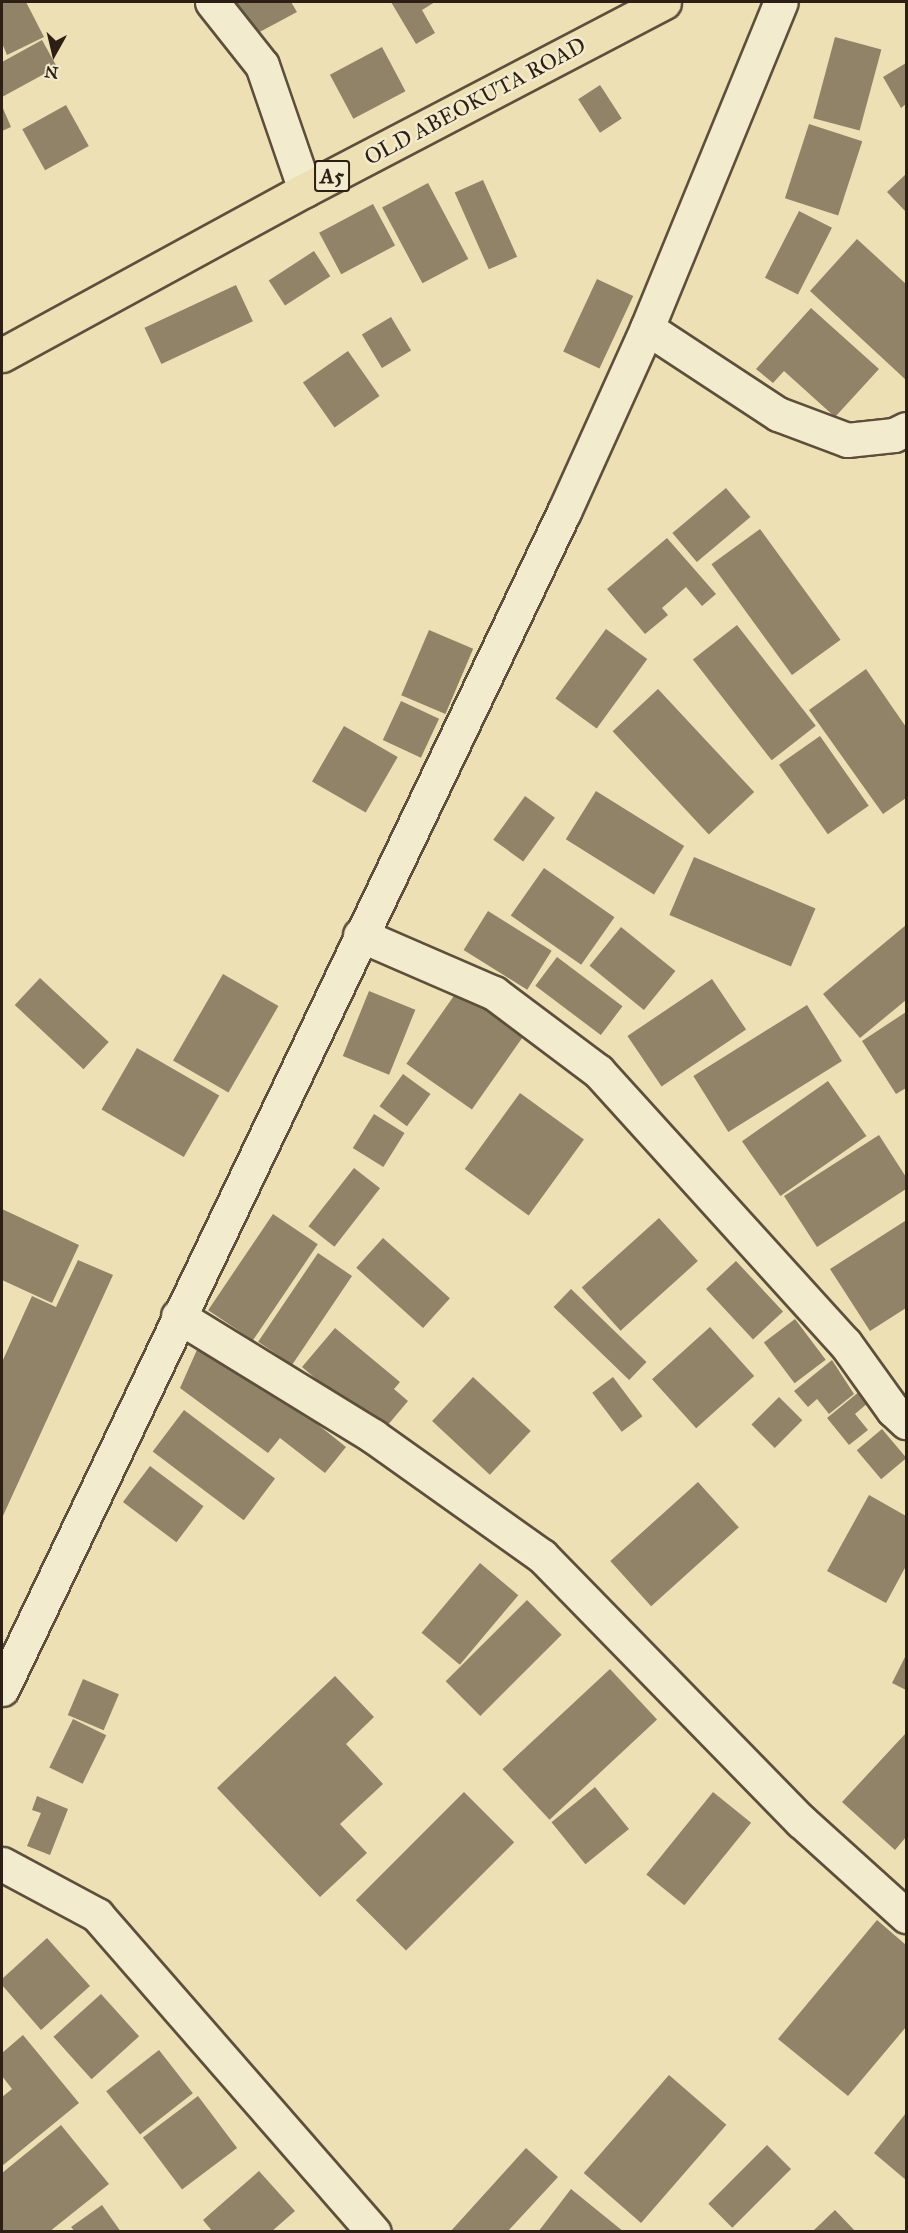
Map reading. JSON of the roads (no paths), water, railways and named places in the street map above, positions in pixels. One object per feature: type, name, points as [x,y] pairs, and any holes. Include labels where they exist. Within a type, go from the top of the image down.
[{"type":"highway","name":"OLD ABEOKUTA ROAD","points":[[2,355],[305,190],[664,2]]},
{"type":"street","points":[[213,2],[262,65],[305,190]]},
{"type":"street","points":[[2,1689],[360,935],[442,770],[648,328],[781,2]]},
{"type":"street","points":[[648,328],[778,414],[847,440],[894,435],[906,429]]},
{"type":"street","points":[[360,935],[494,993],[598,1071],[845,1342],[902,1412]]},
{"type":"street","points":[[178,1316],[373,1436],[542,1556],[801,1821],[906,1916]]},
{"type":"street","points":[[2,1864],[97,1915],[374,2232]]}]
